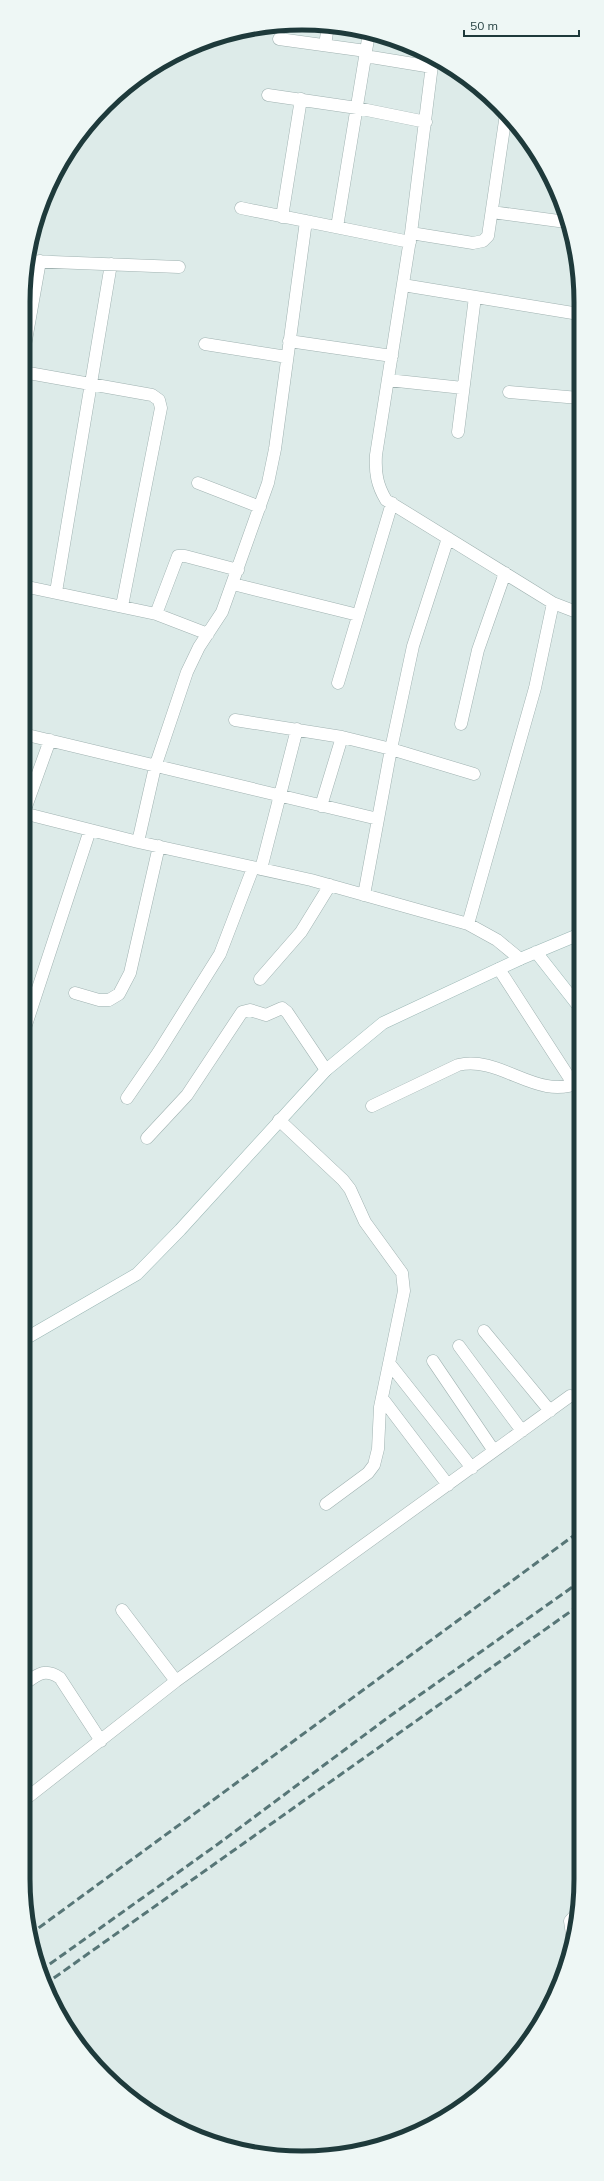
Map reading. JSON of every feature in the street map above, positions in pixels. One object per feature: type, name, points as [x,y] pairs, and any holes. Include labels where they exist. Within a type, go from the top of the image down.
[{"type":"street","points":[[325,45],[327,31]]},
{"type":"street","points":[[337,227],[358,108],[368,38]]},
{"type":"street","points":[[279,39],[429,62]]},
{"type":"street","points":[[432,63],[411,237],[376,455],[375,474],[379,489],[386,500],[553,603],[574,611]]},
{"type":"street","points":[[268,95],[358,108],[426,122]]},
{"type":"street","points":[[282,217],[302,100]]},
{"type":"street","points":[[241,208],[337,227],[411,237],[473,243],[483,241],[488,236],[505,121]]},
{"type":"street","points":[[492,212],[562,221]]},
{"type":"street","points":[[138,842],[155,767],[187,672],[199,647],[222,612],[268,483],[275,449],[306,221]]},
{"type":"street","points":[[33,261],[179,268]]},
{"type":"street","points":[[30,318],[40,261]]},
{"type":"street","points":[[56,592],[111,264]]},
{"type":"street","points":[[403,285],[574,313]]},
{"type":"street","points":[[458,432],[475,297]]},
{"type":"street","points":[[290,341],[392,356]]},
{"type":"street","points":[[206,344],[287,357]]},
{"type":"street","points":[[30,373],[152,395],[159,400],[161,408],[122,606]]},
{"type":"street","points":[[388,380],[463,388]]},
{"type":"street","points":[[509,392],[574,398]]},
{"type":"street","points":[[198,483],[260,507]]},
{"type":"street","points":[[338,683],[392,503]]},
{"type":"street","points":[[364,895],[391,749],[413,646],[448,538]]},
{"type":"street","points":[[156,614],[178,556],[185,556],[238,570]]},
{"type":"street","points":[[461,724],[478,650],[505,573]]},
{"type":"street","points":[[233,584],[358,615]]},
{"type":"street","points":[[30,587],[156,614],[208,634]]},
{"type":"street","points":[[468,924],[535,688],[553,603]]},
{"type":"street","points":[[235,720],[342,737],[391,749],[474,774]]},
{"type":"street","points":[[127,1098],[170,1034],[220,954],[257,868],[280,796],[297,729]]},
{"type":"street","points":[[30,736],[155,767],[378,819]]},
{"type":"street","points":[[322,806],[342,737]]},
{"type":"street","points":[[30,795],[50,740]]},
{"type":"street","points":[[30,816],[138,842],[330,885],[468,924],[497,940],[520,959]]},
{"type":"street","points":[[30,1013],[90,830]]},
{"type":"street","points":[[75,993],[99,1000],[109,1000],[119,994],[130,973],[159,846]]},
{"type":"street","points":[[260,980],[301,932],[330,885]]},
{"type":"street","points":[[30,1336],[119,1286],[137,1274],[180,1230],[326,1070],[383,1023],[520,959],[574,936]]},
{"type":"street","points":[[536,952],[574,1000]]},
{"type":"street","points":[[499,969],[574,1079]]},
{"type":"street","points":[[147,1138],[187,1095],[201,1076],[232,1024],[242,1012],[250,1010],[266,1015],[282,1008],[287,1012],[326,1070]]},
{"type":"street","points":[[372,1106],[458,1065],[469,1062],[481,1063],[547,1087],[561,1088],[574,1084]]},
{"type":"street","points":[[279,1120],[335,1171],[350,1189],[360,1214],[397,1265],[403,1277],[402,1302],[382,1398],[378,1449],[374,1465],[368,1473],[326,1504]]},
{"type":"street","points":[[484,1331],[550,1411]]},
{"type":"street","points":[[459,1346],[522,1431]]},
{"type":"street","points":[[433,1361],[494,1451]]},
{"type":"street","points":[[389,1363],[472,1468]]},
{"type":"street","points":[[30,1796],[176,1681],[570,1396]]},
{"type":"street","points":[[382,1398],[448,1485]]},
{"type":"street","points":[[122,1610],[176,1681]]},
{"type":"street","points":[[30,1680],[41,1673],[52,1673],[60,1678],[101,1741]]},
{"type":"railway","points":[[35,1931],[574,1535]]},
{"type":"railway","points":[[45,1968],[218,1844],[390,1716],[574,1586]]},
{"type":"railway","points":[[50,1981],[574,1609]]}]
